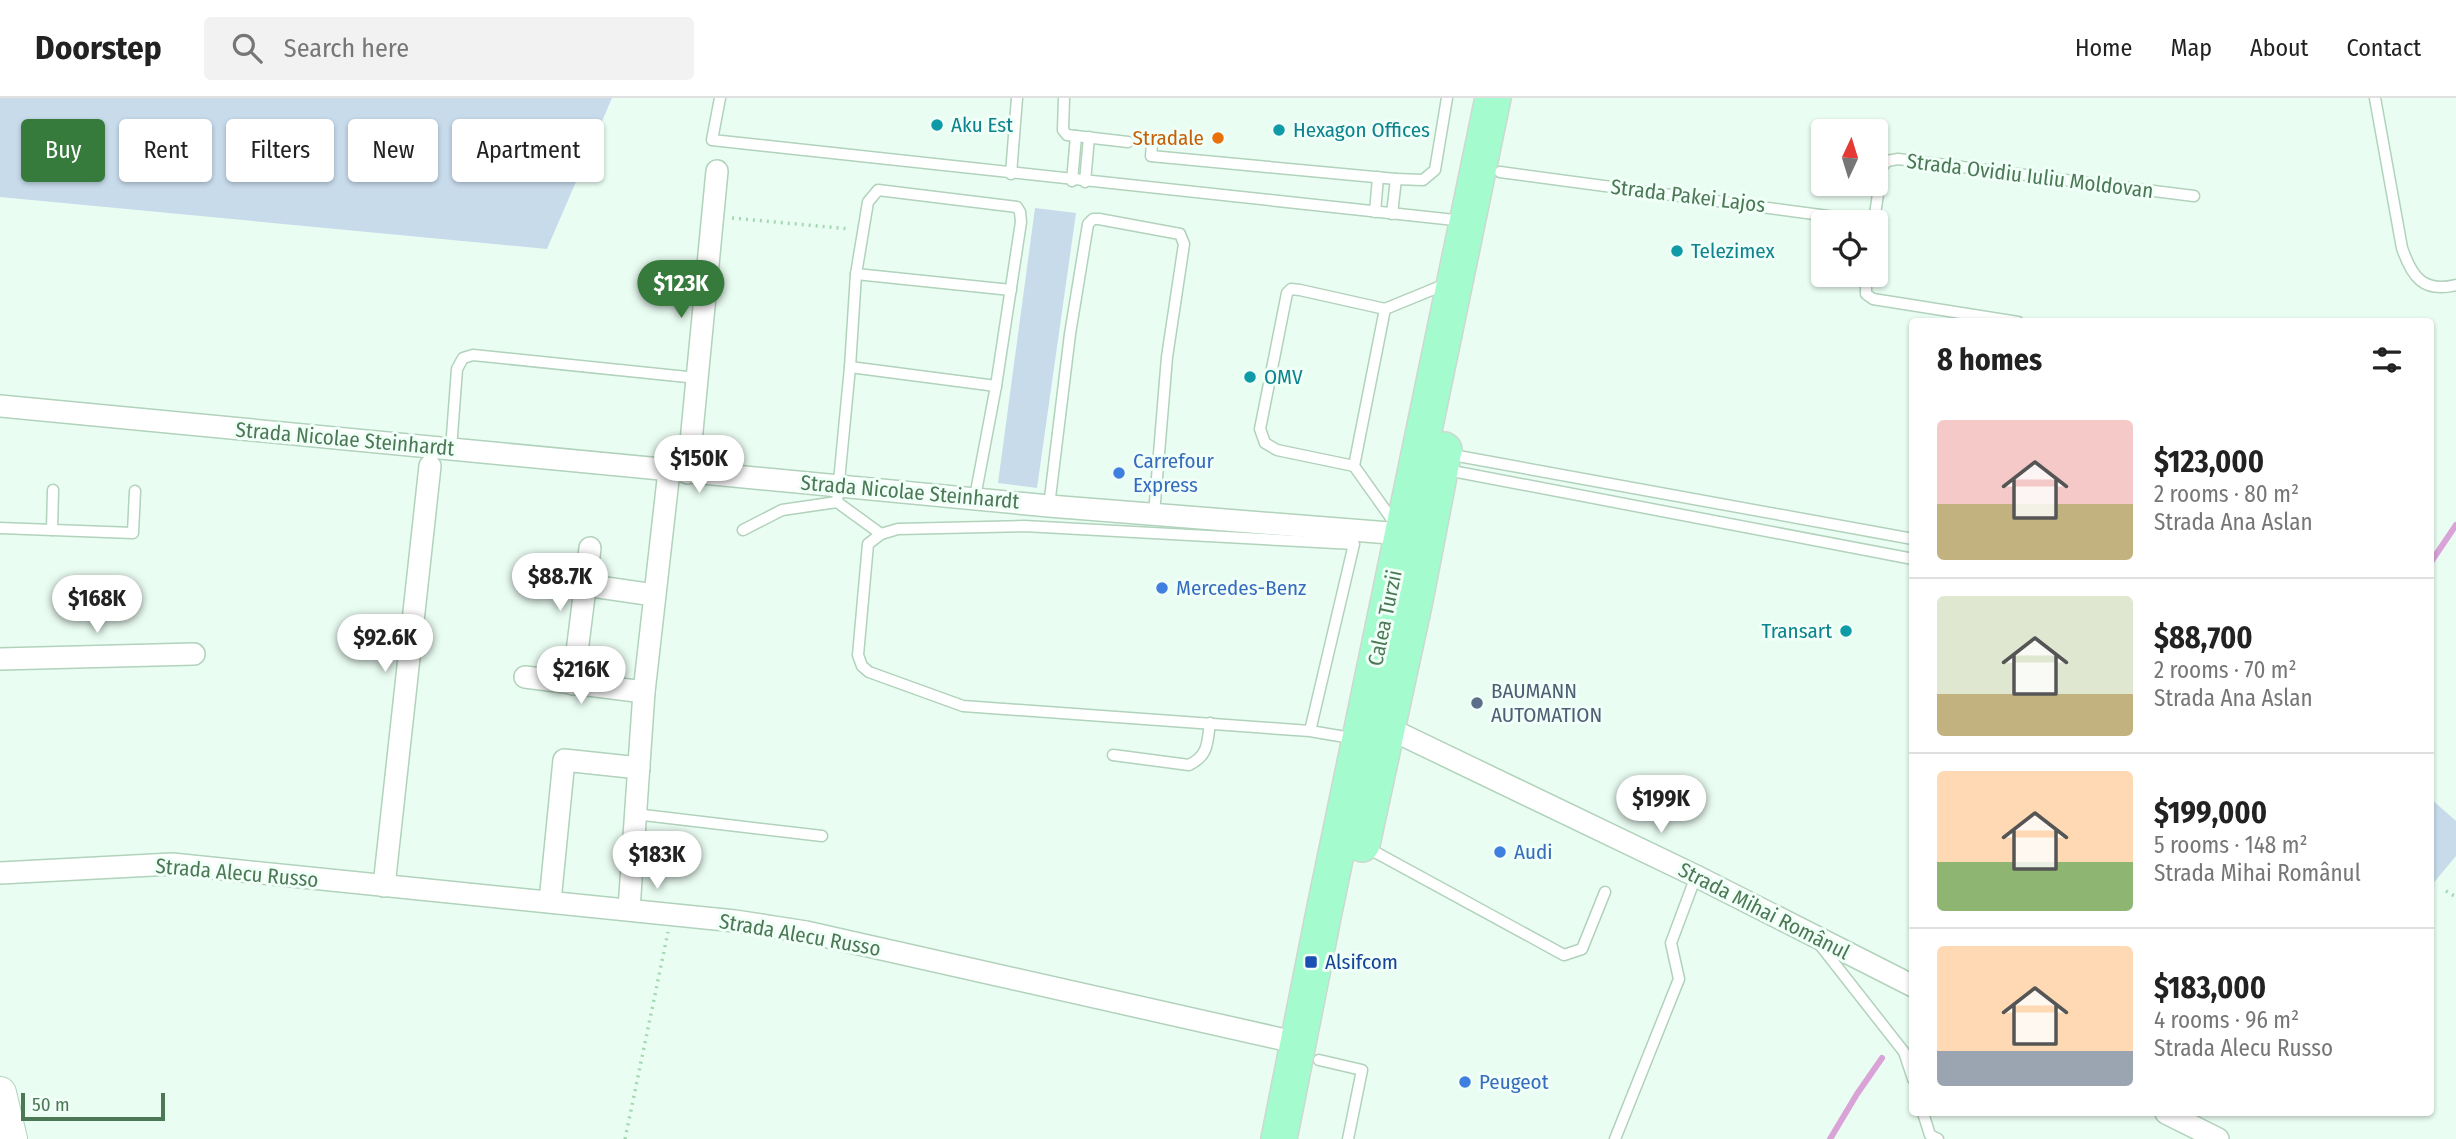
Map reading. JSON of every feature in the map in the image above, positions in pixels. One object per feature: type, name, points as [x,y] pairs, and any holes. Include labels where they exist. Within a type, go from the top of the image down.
[{"type":"main road","name":"Calea Turzii","points":[[1279,1139],[1309,1051],[1362,844],[1374,734],[1402,534],[1493,98]]},
{"type":"main road","name":"Calea Turzii","points":[[1303,1139],[1309,1051],[1374,734],[1442,461],[1515,98]]},
{"type":"street","points":[[629,909],[644,692],[654,595],[697,378],[717,171]]},
{"type":"street","name":"Strada Nicolae Steinhardt","points":[[0,406],[679,472],[838,494],[975,498],[1402,534]]},
{"type":"street","points":[[384,886],[430,466]]},
{"type":"street","points":[[573,684],[590,548]]},
{"type":"street","points":[[584,585],[654,595]]},
{"type":"street","points":[[0,659],[194,654]]},
{"type":"street","points":[[525,677],[644,692]]},
{"type":"street","name":"Strada Mihai Românul","points":[[1374,734],[1696,876],[1909,984]]},
{"type":"street","points":[[550,901],[564,760],[639,768]]},
{"type":"street","name":"Strada Alecu Russo","points":[[0,873],[172,864],[671,913],[806,932],[1309,1051]]},
{"type":"street","points":[[0,1093],[11,1139]]},
{"type":"street","points":[[2172,1116],[2218,1139]]},
{"type":"lane","points":[[720,98],[712,141],[1466,221]]},
{"type":"lane","points":[[1011,174],[1017,98]]},
{"type":"lane","points":[[1064,98],[1063,130],[1067,135],[1128,142]]},
{"type":"lane","points":[[1152,144],[1151,156],[1423,180],[1435,170],[1447,98]]},
{"type":"lane","points":[[2375,98],[2402,248],[2409,268],[2422,283],[2441,289],[2456,285]]},
{"type":"lane","points":[[1072,181],[1076,136]]},
{"type":"lane","points":[[1085,182],[1089,137]]},
{"type":"lane","name":"Strada Ovidiu Iuliu Moldovan","points":[[1876,210],[1882,167],[1887,161],[1898,159],[2194,196]]},
{"type":"lane","name":"Strada Pakei Lajos","points":[[1500,172],[1811,213]]},
{"type":"lane","points":[[1375,212],[1378,177]]},
{"type":"lane","points":[[1392,214],[1396,179]]},
{"type":"lane","points":[[838,494],[856,274],[868,202],[878,190],[1017,207],[1020,212],[1021,222],[996,386],[975,498]]},
{"type":"lane","points":[[1049,506],[1070,334],[1088,224],[1093,219],[1180,234],[1184,244],[1167,357],[1154,514]]},
{"type":"lane","points":[[856,274],[1011,290]]},
{"type":"lane","points":[[1402,534],[1354,466],[1277,450],[1265,443],[1260,429],[1287,293],[1291,289],[1385,309],[1455,280]]},
{"type":"lane","points":[[1866,287],[1866,293],[1873,299],[1993,318]]},
{"type":"lane","points":[[1354,466],[1385,309]]},
{"type":"lane","points":[[451,449],[457,369],[463,358],[473,355],[697,378]]},
{"type":"lane","points":[[850,367],[996,386]]},
{"type":"lane","points":[[1442,461],[1909,538]]},
{"type":"lane","points":[[1442,461],[1909,558]]},
{"type":"lane","points":[[52,530],[53,490]]},
{"type":"lane","points":[[0,528],[133,533],[135,491]]},
{"type":"lane","points":[[744,530],[782,510],[838,494]]},
{"type":"lane","points":[[838,494],[881,534]]},
{"type":"lane","points":[[1310,730],[1354,544],[1024,526],[898,529],[881,534],[868,544],[858,655],[862,666],[869,672],[964,706],[1310,730],[1374,734]]},
{"type":"lane","points":[[1112,755],[1189,765],[1200,759],[1207,747],[1210,723]]},
{"type":"lane","points":[[635,814],[822,836]]},
{"type":"lane","points":[[1362,844],[1564,955],[1582,949],[1605,892]]},
{"type":"lane","points":[[1615,1139],[1679,979],[1671,943],[1696,876]]},
{"type":"lane","points":[[1812,934],[1905,1052],[1909,1066]]},
{"type":"lane","points":[[1309,1051],[1362,1070],[1348,1139]]},
{"type":"lane","points":[[1924,1116],[1930,1135],[1938,1139]]},
{"type":"path","points":[[712,217],[863,231]]},
{"type":"path","points":[[2446,891],[2456,897]]},
{"type":"path","points":[[625,1139],[671,913]]},
{"type":"shaded area","points":[[0,98],[612,98],[603,119],[452,119],[452,182],[576,182],[547,249],[0,197]]},
{"type":"shaded area","points":[[1035,208],[1076,213],[1037,488],[998,483]]},
{"type":"shaded area","points":[[2434,802],[2456,821],[2456,856],[2434,882]]},
{"type":"waterway","points":[[2434,558],[2456,525]]},
{"type":"waterway","points":[[1830,1139],[1882,1058]]},
{"type":"place","name":"Aku Est","points":[[937,125]]},
{"type":"place","name":"Hexagon Offices","points":[[1279,130]]},
{"type":"place","name":"Stradale","points":[[1218,138]]},
{"type":"place","name":"Telezimex","points":[[1677,251]]},
{"type":"place","name":"OMV","points":[[1250,377]]},
{"type":"place","name":"Carrefour Express","points":[[1119,473]]},
{"type":"place","name":"Mercedes-Benz","points":[[1162,588]]},
{"type":"place","name":"Transart","points":[[1846,631]]},
{"type":"place","name":"BAUMANN AUTOMATION","points":[[1477,703]]},
{"type":"place","name":"Audi","points":[[1500,852]]},
{"type":"place","name":"Alsifcom","points":[[1311,962]]},
{"type":"place","name":"Peugeot","points":[[1465,1082]]}]
